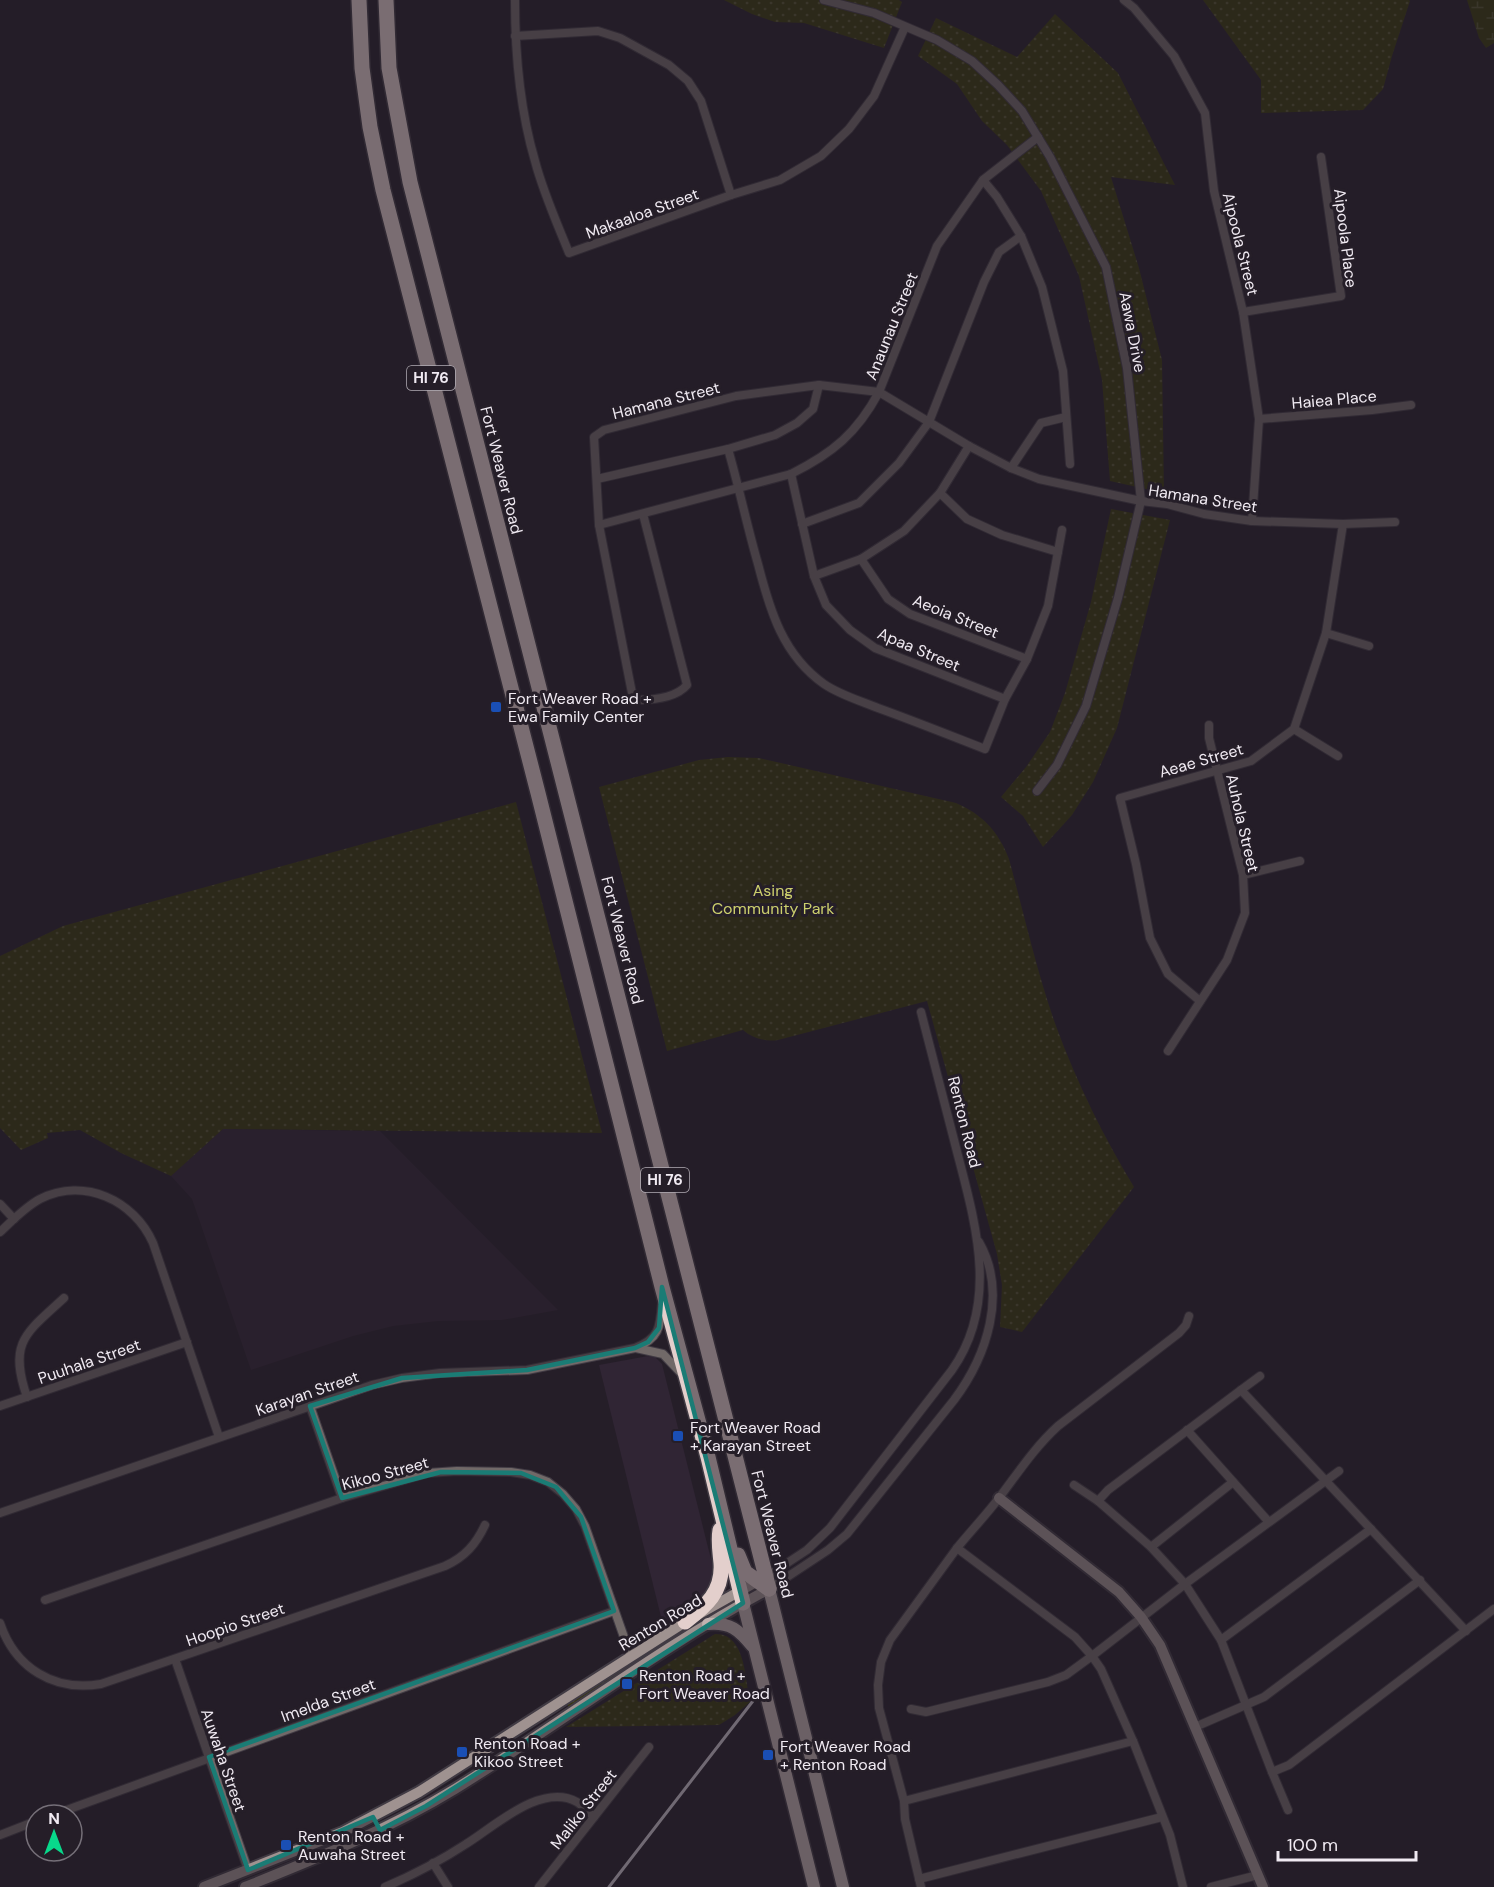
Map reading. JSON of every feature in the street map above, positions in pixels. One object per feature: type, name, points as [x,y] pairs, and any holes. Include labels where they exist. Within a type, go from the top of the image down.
[{"type":"highway","name":"HI 76","points":[[359,0],[362,68],[370,127],[383,190],[741,1598]]},
{"type":"highway","name":"Fort Weaver Road","points":[[386,0],[389,68],[410,182],[565,784],[764,1582]]},
{"type":"highway","points":[[723,1521],[730,1532],[742,1567],[764,1582]]},
{"type":"highway","points":[[685,1622],[708,1604],[717,1590],[721,1569],[719,1538],[723,1521]]},
{"type":"main road","name":"Fort Weaver Road","points":[[764,1582],[843,1887]]},
{"type":"main road","name":"HI 76","points":[[741,1598],[814,1887]]},
{"type":"main road","points":[[708,1624],[720,1623],[731,1626],[739,1630],[754,1647]]},
{"type":"street","name":"Makaaloa Street","points":[[514,0],[515,36],[525,114],[535,162],[569,253],[731,195],[780,180],[821,156],[849,129],[874,96],[905,27]]},
{"type":"street","name":"Aawa Drive","points":[[824,0],[874,13],[937,40],[972,61],[998,85],[1022,111],[1038,137],[1106,267],[1127,369],[1141,501],[1118,598],[1086,706],[1057,765],[1037,791]]},
{"type":"street","name":"Aipoola Street","points":[[1124,0],[1134,8],[1174,56],[1205,113],[1214,191],[1243,312],[1258,419],[1252,521]]},
{"type":"street","points":[[515,36],[598,31],[620,38],[669,65],[688,81],[701,101],[731,195]]},
{"type":"street","name":"Anaunau Street","points":[[599,525],[791,474],[820,460],[853,432],[879,392],[937,246],[983,180],[1038,137]]},
{"type":"street","name":"Aipoola Place","points":[[1243,312],[1341,296],[1321,157]]},
{"type":"street","points":[[983,180],[997,196],[1021,236],[1041,287],[1063,371],[1070,464]]},
{"type":"street","points":[[802,524],[859,503],[899,463],[929,422],[984,282],[999,252],[1021,236]]},
{"type":"street","points":[[597,479],[728,449],[775,435],[797,423],[813,409],[819,385]]},
{"type":"street","name":"Hamana Street","points":[[643,514],[687,685],[684,689],[669,696],[636,700],[633,698],[599,525],[594,438],[604,430],[736,396],[819,385],[879,392],[969,446],[1011,468],[1039,479],[1141,501],[1167,504],[1204,514],[1252,521],[1343,524],[1395,522]]},
{"type":"street","name":"Haiea Place","points":[[1258,419],[1411,405]]},
{"type":"street","points":[[1011,468],[1041,423],[1066,417]]},
{"type":"street","points":[[814,576],[861,559],[904,531],[940,493],[969,446]]},
{"type":"street","points":[[728,449],[740,488],[765,597],[777,628],[793,654],[826,686],[985,749],[1005,699],[1027,659],[1048,606],[1062,530]]},
{"type":"street","name":"Apaa Street","points":[[791,474],[814,576],[826,605],[850,630],[875,648],[1005,699]]},
{"type":"street","points":[[940,493],[967,519],[1002,535],[1059,552]]},
{"type":"street","points":[[1338,756],[1294,729],[1326,633],[1343,524]]},
{"type":"street","name":"Aeoia Street","points":[[861,559],[888,599],[910,614],[1027,659]]},
{"type":"street","points":[[1326,633],[1369,646]]},
{"type":"street","name":"Auhola Street","points":[[1168,1051],[1227,960],[1245,913],[1243,875],[1216,769],[1209,738],[1209,725]]},
{"type":"street","name":"Aeae Street","points":[[1200,1001],[1168,974],[1150,938],[1136,864],[1120,798],[1216,769],[1251,761],[1294,729]]},
{"type":"street","points":[[1243,875],[1300,861]]},
{"type":"street","name":"Renton Road","points":[[764,1582],[834,1545],[847,1534],[954,1400],[969,1378],[986,1340],[993,1299],[990,1268],[979,1240],[921,1012]]},
{"type":"street","points":[[0,1232],[26,1208],[42,1198],[69,1191],[97,1193],[123,1205],[138,1218],[149,1234],[219,1437]]},
{"type":"street","points":[[0,1204],[14,1219]]},
{"type":"street","name":"Renton Road","points":[[251,1886],[349,1845],[454,1789],[708,1624],[807,1550],[830,1528],[958,1362],[977,1311],[980,1283],[979,1240]]},
{"type":"street","name":"Karayan Street","points":[[0,1513],[364,1387],[402,1378],[440,1373],[527,1370],[634,1348],[648,1342],[659,1328],[662,1287]]},
{"type":"street","points":[[27,1396],[18,1367],[21,1346],[31,1328],[64,1298]]},
{"type":"street","points":[[1162,1817],[920,1883],[904,1820],[903,1801],[879,1708],[878,1685],[881,1662],[890,1640],[957,1548],[999,1498],[1041,1442],[1058,1426],[1179,1333],[1189,1316]]},
{"type":"street","name":"Puuhala Street","points":[[0,1406],[187,1342]]},
{"type":"street","name":"Karayan Street","points":[[634,1348],[663,1354],[688,1384]]},
{"type":"street","points":[[1098,1501],[1108,1490],[1260,1376]]},
{"type":"street","points":[[1241,1390],[1466,1631]]},
{"type":"street","points":[[310,1406],[342,1498]]},
{"type":"street","points":[[1187,1430],[1268,1521]]},
{"type":"street","points":[[911,1709],[927,1712],[1048,1682],[1066,1675],[1268,1521],[1339,1471]]},
{"type":"street","name":"Kikoo Street","points":[[45,1600],[342,1498],[414,1476],[441,1472],[511,1472],[539,1478],[563,1494],[581,1517],[631,1657]]},
{"type":"street","points":[[1151,1547],[1233,1482]]},
{"type":"street","points":[[1074,1485],[1098,1501],[1151,1547],[1185,1584],[1221,1640],[1288,1810]]},
{"type":"street","points":[[999,1498],[1119,1592],[1141,1617],[1160,1645],[1263,1887]]},
{"type":"street","name":"Hoopio Street","points":[[0,1623],[10,1645],[21,1660],[36,1673],[63,1684],[82,1686],[101,1684],[445,1566],[460,1558],[472,1547],[485,1525]]},
{"type":"street","points":[[1221,1640],[1371,1529]]},
{"type":"street","points":[[957,1548],[1075,1637],[1101,1669],[1170,1835],[1183,1887]]},
{"type":"street","points":[[1196,1727],[1264,1697],[1420,1580]]},
{"type":"street","name":"Renton Road","points":[[204,1887],[343,1832],[373,1817],[447,1776],[685,1622],[741,1598]]},
{"type":"street","points":[[1272,1772],[1289,1765],[1494,1610]]},
{"type":"street","name":"Imelda Street","points":[[84,1803],[614,1611]]},
{"type":"street","name":"Auwaha Street","points":[[175,1659],[248,1870]]},
{"type":"street","points":[[557,1705],[565,1718]]},
{"type":"street","points":[[903,1801],[1133,1742]]},
{"type":"street","name":"Maliko Street","points":[[539,1887],[649,1747]]},
{"type":"street","points":[[385,1887],[467,1844],[521,1807],[537,1800],[568,1799],[580,1804],[594,1817]]},
{"type":"street","points":[[373,1817],[380,1830]]},
{"type":"street","points":[[0,1834],[24,1825]]},
{"type":"street","points":[[433,1863],[448,1887]]},
{"type":"street","points":[[248,1870],[251,1886]]},
{"type":"street","points":[[1211,1887],[1258,1875]]},
{"type":"highlighted area","points":[[662,1287],[743,1603],[426,1806],[380,1830],[373,1817],[248,1870],[209,1757],[614,1611],[581,1517],[556,1487],[521,1473],[441,1472],[342,1498],[310,1406],[402,1378],[527,1370],[635,1348],[648,1342],[659,1328]]},
{"type":"shaded area","points":[[223,1129],[380,1131],[558,1310],[502,1320],[438,1321],[393,1326],[353,1336],[251,1370],[192,1199],[171,1176]]},
{"type":"shaded area","points":[[648,1356],[655,1357],[662,1364],[714,1571],[709,1588],[705,1593],[663,1625],[599,1365]]},
{"type":"green space","points":[[724,0],[899,0],[902,2],[884,48],[804,23],[775,22]]},
{"type":"green space","points":[[1203,0],[1410,1],[1383,89],[1363,110],[1261,113],[1261,80]]},
{"type":"green space","points":[[1467,0],[1494,0],[1494,43],[1486,48],[1479,38]]},
{"type":"green space","points":[[1055,14],[1118,73],[1175,185],[1111,177],[1139,268],[1162,360],[1164,493],[1110,481],[1102,380],[1079,276],[1041,191],[1007,145],[982,121],[957,84],[918,56],[936,18],[1017,57]]},
{"type":"green space","points":[[1111,509],[1170,520],[1117,728],[1093,782],[1072,815],[1043,847],[1023,816],[1001,797],[1026,767],[1050,732],[1065,693],[1091,602]]},
{"type":"green space","name":"Asing Community Park","points":[[728,757],[759,758],[956,803],[982,818],[995,832],[1005,849],[1056,1026],[1091,1109],[1134,1187],[1022,1332],[1000,1327],[1002,1285],[997,1254],[927,1001],[778,1040],[759,1039],[743,1030],[667,1051],[599,787],[699,760]]},
{"type":"green space","points":[[516,802],[602,1133],[223,1129],[171,1176],[121,1153],[80,1130],[47,1133],[48,1138],[21,1150],[0,1128],[0,956],[63,926]]},
{"type":"green space","points":[[682,1631],[623,1675],[568,1708],[568,1704]]},
{"type":"green space","points":[[715,1634],[733,1641],[738,1649],[745,1671],[750,1702],[719,1725],[566,1727]]},
{"type":"railway","points":[[609,1887],[763,1688]]},
{"type":"place","name":"Fort Weaver Road + Ewa Family Center","points":[[496,707]]},
{"type":"place","name":"Fort Weaver Road + Karayan Street","points":[[678,1436]]},
{"type":"place","name":"Renton Road + Fort Weaver Road","points":[[627,1684]]},
{"type":"place","name":"Renton Road + Kikoo Street","points":[[462,1752]]},
{"type":"place","name":"Fort Weaver Road + Renton Road","points":[[768,1755]]},
{"type":"place","name":"Renton Road + Auwaha Street","points":[[286,1845]]}]
